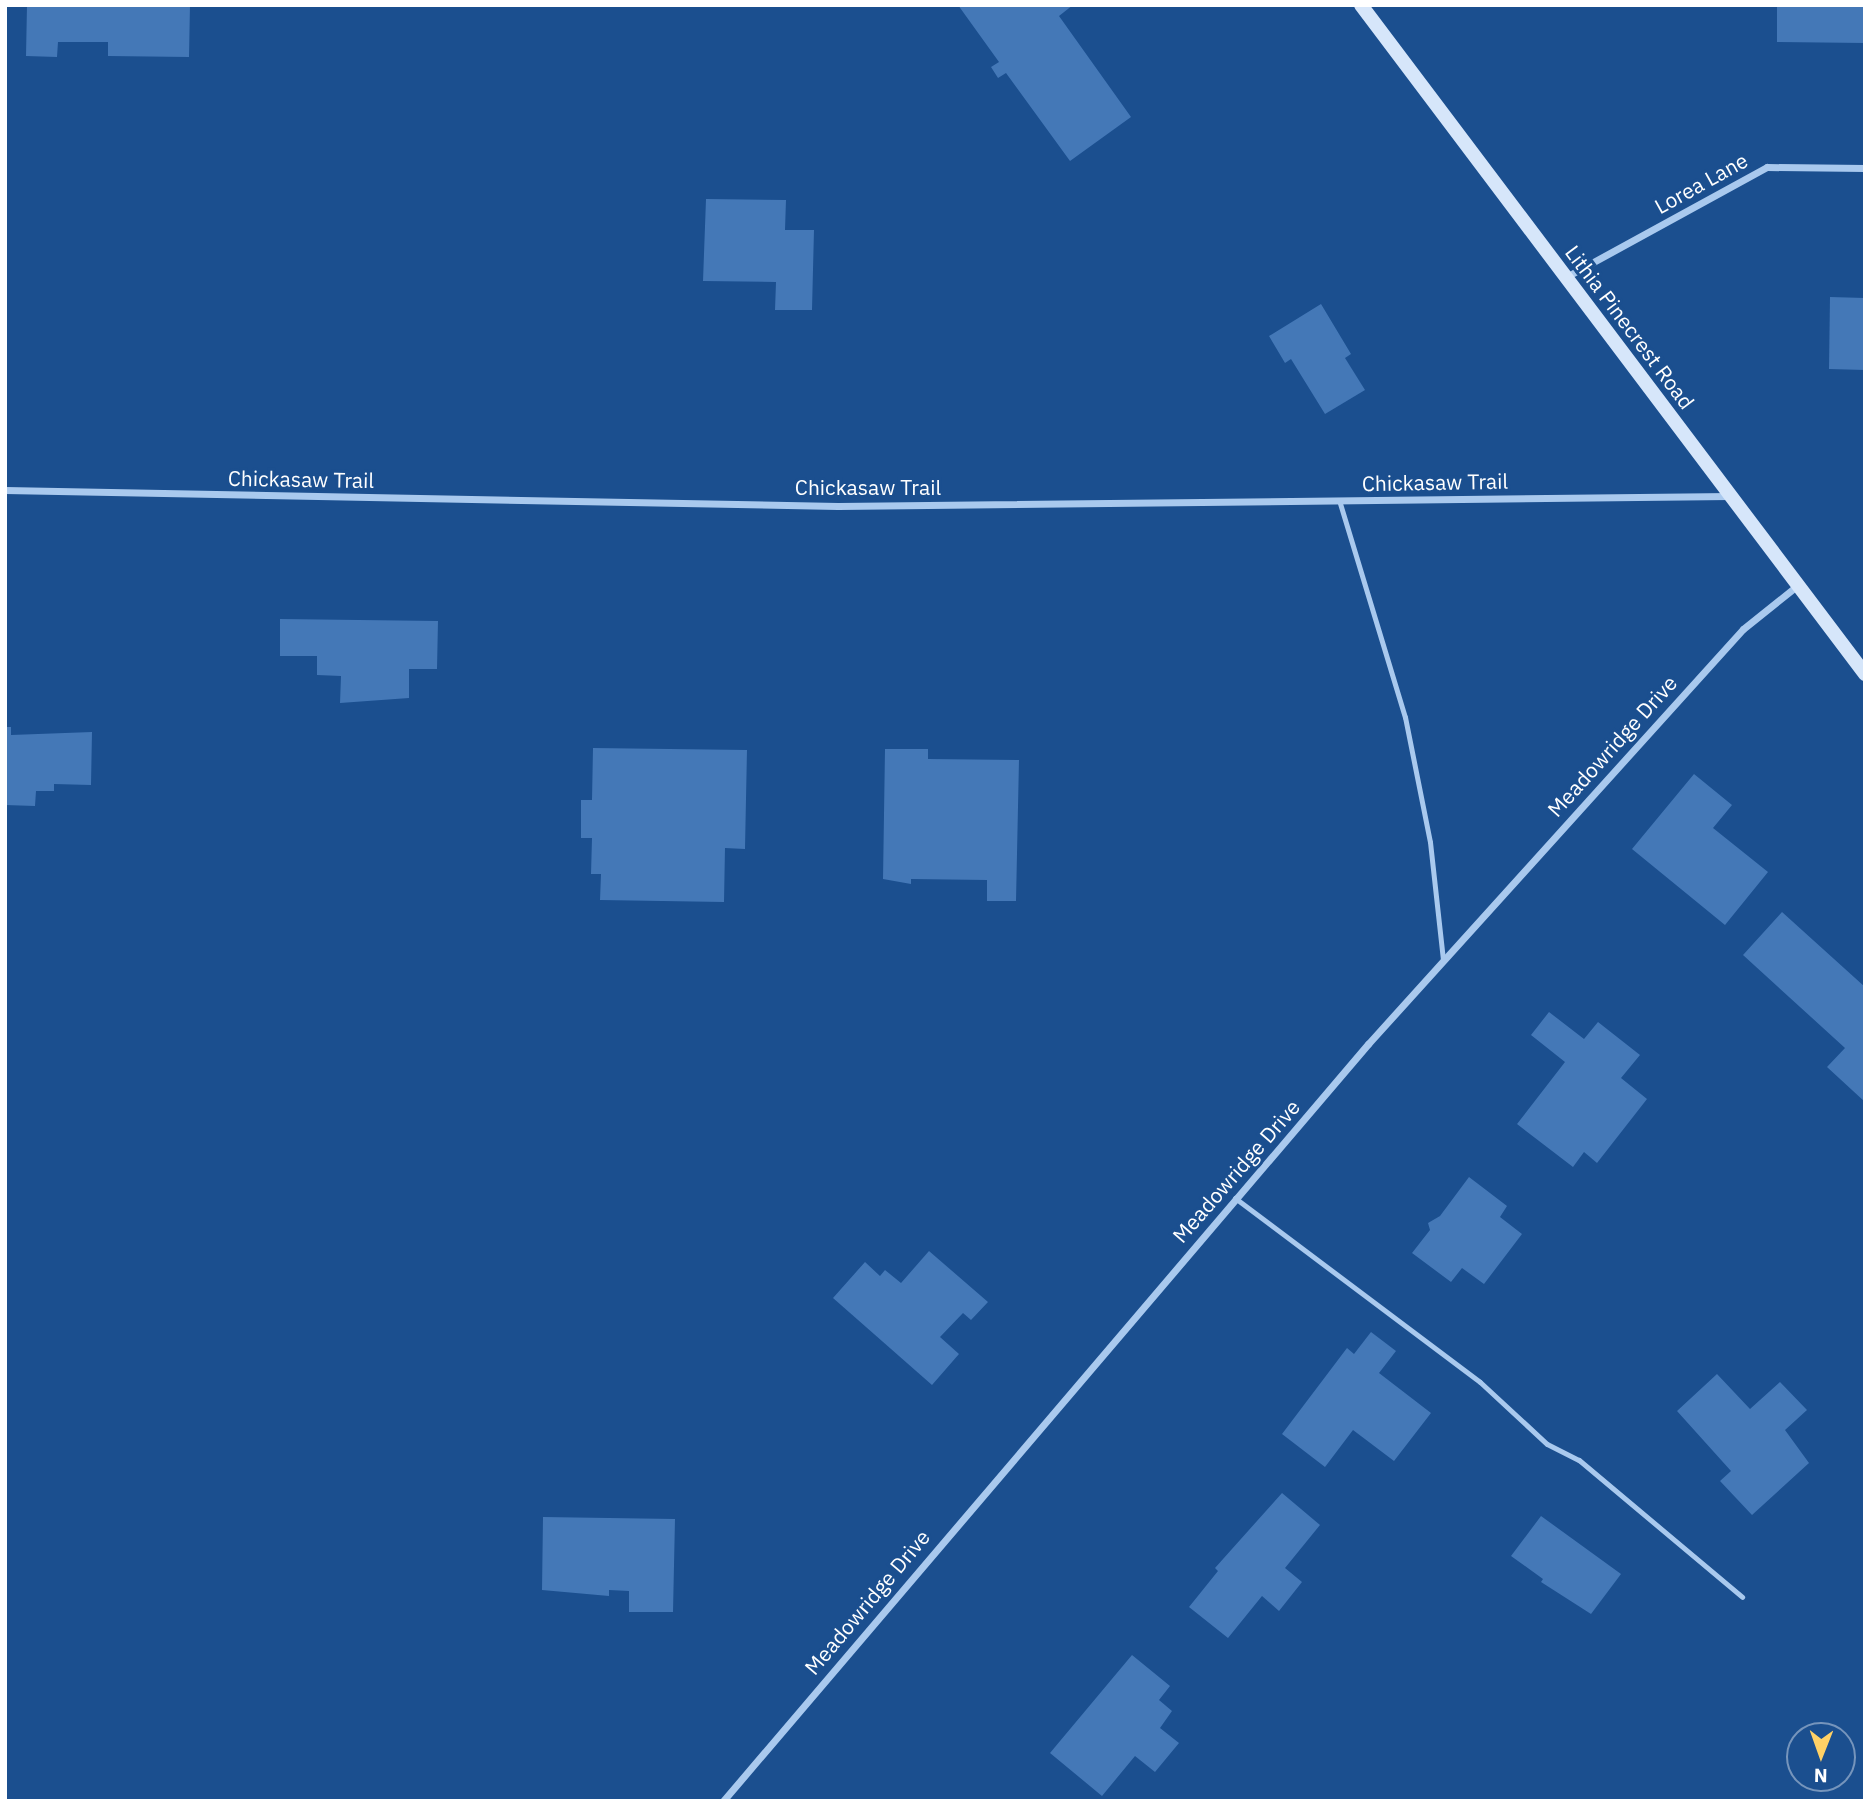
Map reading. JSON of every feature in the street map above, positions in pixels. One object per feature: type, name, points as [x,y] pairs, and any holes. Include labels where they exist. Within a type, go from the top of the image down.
[{"type":"main road","name":"Lithia Pinecrest Road","points":[[1361,5],[1865,674]]},
{"type":"street","name":"Lorea Lane","points":[[1566,277],[1767,167],[1865,168]]},
{"type":"street","name":"Chickasaw Trail","points":[[5,490],[838,506],[1730,496]]},
{"type":"street","name":"Meadowridge Drive","points":[[723,1801],[1235,1198],[1443,960],[1743,629],[1798,585]]},
{"type":"lane","points":[[1339,500],[1405,716],[1430,842],[1443,960]]},
{"type":"lane","points":[[1235,1198],[1480,1382],[1547,1444],[1579,1460],[1742,1597]]},
{"type":"building","points":[[27,5],[190,5],[189,57],[108,56],[108,42],[58,42],[57,57],[26,56]]},
{"type":"building","points":[[958,5],[1073,5],[1059,16],[1131,117],[1070,161],[1006,73],[998,78],[991,67],[999,62]]},
{"type":"building","points":[[1777,5],[1865,5],[1865,43],[1777,42]]},
{"type":"building","points":[[706,199],[786,200],[785,230],[814,230],[812,310],[775,310],[776,282],[703,281]]},
{"type":"building","points":[[1830,297],[1865,298],[1865,370],[1829,369]]},
{"type":"building","points":[[1321,304],[1351,354],[1345,358],[1365,390],[1325,414],[1291,359],[1285,363],[1269,336]]},
{"type":"building","points":[[280,619],[438,621],[437,669],[409,669],[409,698],[340,703],[341,676],[317,675],[317,656],[280,656]]},
{"type":"building","points":[[5,727],[11,727],[11,735],[92,732],[91,785],[54,784],[54,791],[36,791],[35,806],[5,805]]},
{"type":"building","points":[[593,748],[747,750],[745,849],[725,848],[724,902],[600,900],[601,874],[591,874],[592,838],[581,838],[581,800],[592,800]]},
{"type":"building","points":[[885,749],[928,749],[928,759],[1019,760],[1016,901],[987,901],[987,880],[911,879],[911,884],[883,879]]},
{"type":"building","points":[[1694,774],[1732,805],[1713,828],[1768,872],[1725,925],[1632,849]]},
{"type":"building","points":[[1782,912],[1865,987],[1865,1102],[1827,1067],[1845,1048],[1743,955]]},
{"type":"building","points":[[1549,1012],[1584,1039],[1598,1022],[1640,1055],[1621,1078],[1647,1099],[1597,1163],[1584,1152],[1573,1167],[1517,1124],[1565,1062],[1531,1035]]},
{"type":"building","points":[[1469,1177],[1507,1206],[1500,1217],[1522,1234],[1484,1284],[1462,1268],[1451,1282],[1412,1253],[1430,1230],[1428,1223],[1440,1216]]},
{"type":"building","points":[[929,1251],[988,1302],[971,1320],[963,1313],[940,1337],[959,1354],[932,1385],[833,1298],[865,1262],[880,1276],[885,1270],[901,1283]]},
{"type":"building","points":[[1371,1332],[1396,1351],[1379,1373],[1431,1413],[1394,1461],[1353,1430],[1325,1467],[1282,1434],[1347,1348],[1354,1354]]},
{"type":"building","points":[[1717,1374],[1750,1409],[1780,1382],[1807,1410],[1785,1430],[1809,1463],[1752,1515],[1720,1481],[1731,1471],[1677,1411]]},
{"type":"building","points":[[1282,1493],[1320,1525],[1285,1568],[1302,1582],[1279,1611],[1262,1596],[1228,1638],[1189,1607],[1218,1571],[1215,1568]]},
{"type":"building","points":[[1541,1516],[1621,1574],[1591,1614],[1541,1582],[1543,1579],[1511,1556]]},
{"type":"building","points":[[543,1517],[675,1519],[673,1612],[629,1612],[629,1591],[609,1590],[609,1596],[542,1590]]},
{"type":"building","points":[[1132,1655],[1170,1686],[1159,1700],[1172,1711],[1160,1728],[1179,1743],[1155,1772],[1135,1756],[1102,1796],[1050,1753]]}]
